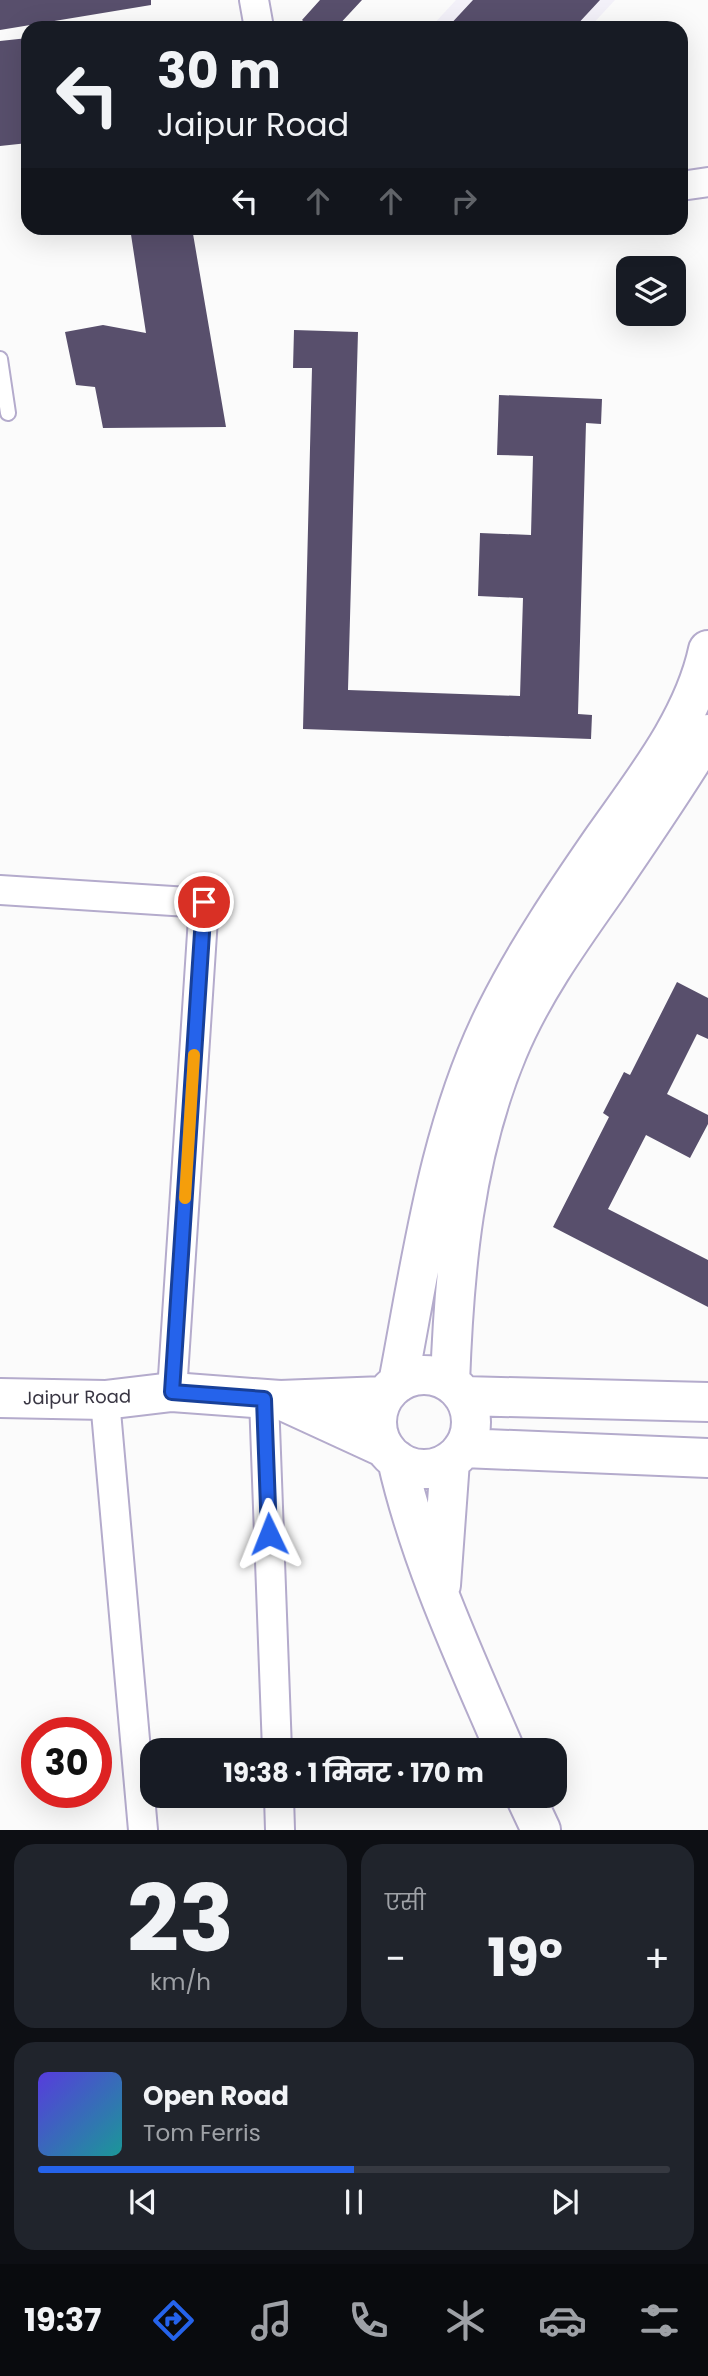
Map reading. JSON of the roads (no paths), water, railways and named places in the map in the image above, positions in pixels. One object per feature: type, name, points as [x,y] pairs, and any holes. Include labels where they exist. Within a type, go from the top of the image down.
[{"type":"street","points":[[254,0],[258,21]]},
{"type":"street","points":[[688,185],[708,182]]},
{"type":"street","points":[[500,1738],[440,1597],[411,1520],[391,1454],[378,1431],[378,1413],[391,1389],[440,1174],[464,1084],[497,1011],[532,948],[647,777],[688,705],[708,650]]},
{"type":"street","points":[[440,1597],[457,1455],[470,1432],[470,1413],[457,1389],[454,1286],[463,1224],[492,1092],[509,1049],[539,988],[670,796],[708,734]]},
{"type":"street","points":[[0,890],[204,902],[172,1392]]},
{"type":"street","points":[[391,1389],[414,1376],[433,1376],[457,1389],[692,1402],[695,1458],[457,1455],[433,1468],[415,1468],[391,1454]]},
{"type":"street","name":"Jaipur Road","points":[[0,1397],[105,1400],[172,1392],[272,1400],[391,1389]]},
{"type":"street","points":[[105,1400],[144,1830]]},
{"type":"street","points":[[272,1400],[277,1738]]},
{"type":"street","name":"Jaipur Road","points":[[272,1400],[391,1454]]},
{"type":"street","points":[[279,1808],[280,1830]]},
{"type":"street","points":[[531,1808],[541,1830]]},
{"type":"lane","points":[[0,359],[8,413]]}]
